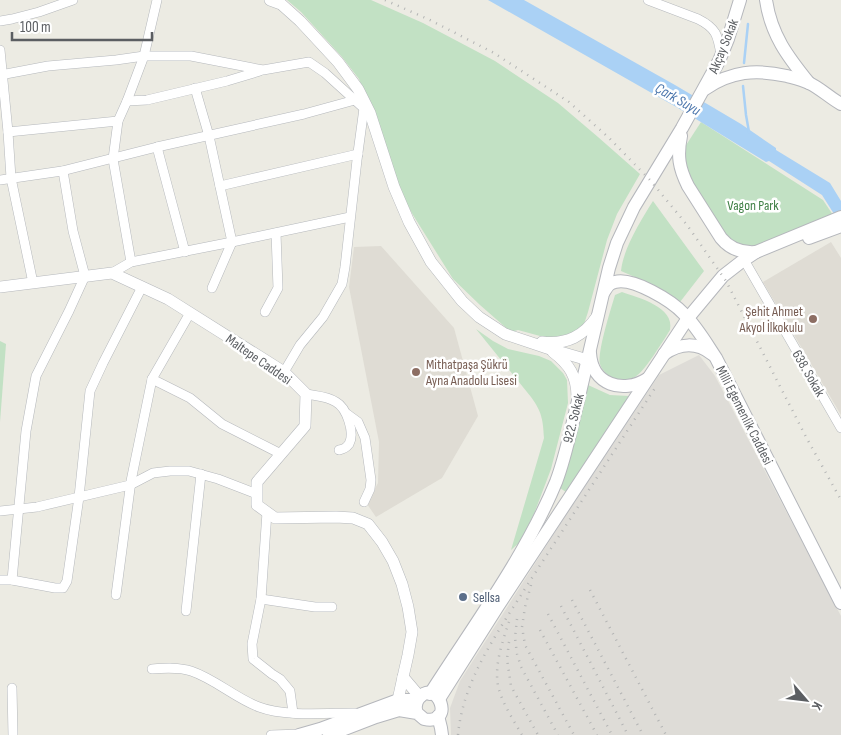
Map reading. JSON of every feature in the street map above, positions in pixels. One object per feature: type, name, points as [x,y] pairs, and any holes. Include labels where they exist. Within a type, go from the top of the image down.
[{"type":"main road","name":"Akçay Sokak","points":[[704,90],[721,57],[740,0]]},
{"type":"main road","points":[[766,0],[771,22],[788,56],[810,83],[841,104]]},
{"type":"main road","points":[[704,90],[723,79],[749,72],[771,72],[810,83]]},
{"type":"main road","name":"922. Sokak","points":[[427,697],[510,570],[530,534],[556,479],[577,405],[591,365],[591,346],[609,268],[619,236],[634,207],[704,90]]},
{"type":"main road","name":"922. Sokak","points":[[684,125],[678,160],[680,170],[688,186],[724,242],[733,249],[756,252]]},
{"type":"main road","points":[[688,318],[726,281],[746,266],[826,227],[841,217]]},
{"type":"main road","points":[[417,713],[416,704],[427,697],[498,606],[688,318],[724,276],[756,252],[826,227],[841,226]]},
{"type":"main road","name":"Milli Egemenlik Caddesi","points":[[604,292],[614,282],[630,283],[666,300],[688,318],[716,358],[841,603]]},
{"type":"main road","points":[[664,354],[680,346],[694,345],[716,358]]},
{"type":"main road","points":[[591,365],[607,382],[621,387],[631,386],[648,379]]},
{"type":"main road","points":[[300,734],[320,729],[398,700],[427,697],[442,706],[438,716],[433,719],[424,719],[417,713],[399,710],[329,735]]},
{"type":"main road","points":[[438,716],[442,735]]},
{"type":"street","points":[[0,20],[39,12],[73,0]]},
{"type":"street","points":[[131,262],[113,158],[118,121],[144,56],[157,0]]},
{"type":"street","points":[[270,0],[281,4],[300,21],[338,62],[358,89],[409,222],[431,262],[462,301],[479,317],[505,334],[581,358],[591,365]]},
{"type":"street","points":[[651,1],[706,23],[718,36],[721,57]]},
{"type":"street","points":[[0,50],[11,178],[33,283]]},
{"type":"street","points":[[1,75],[48,66],[144,56],[191,56],[263,70]]},
{"type":"street","points":[[127,102],[147,100],[227,81],[263,70],[309,62],[325,73],[367,111]]},
{"type":"street","points":[[195,88],[232,242],[212,288]]},
{"type":"street","points":[[0,180],[63,170],[304,114],[355,100]]},
{"type":"street","points":[[284,372],[300,345],[323,317],[342,284],[358,154],[367,111]]},
{"type":"street","points":[[8,132],[118,121]]},
{"type":"street","points":[[157,147],[185,252]]},
{"type":"street","points":[[220,186],[358,154]]},
{"type":"street","points":[[12,580],[26,432],[36,376],[69,311],[84,276],[73,231],[63,170]]},
{"type":"street","points":[[0,287],[112,273],[131,262],[350,217]]},
{"type":"street","points":[[265,312],[278,288],[276,233]]},
{"type":"street","name":"638. Sokak","points":[[746,266],[841,428]]},
{"type":"street","name":"Maltepe Caddesi","points":[[112,273],[168,299],[284,372],[306,394],[305,426],[257,482],[257,494]]},
{"type":"street","points":[[0,580],[12,580],[55,588],[63,588],[67,581],[79,497],[90,391],[142,287]]},
{"type":"street","points":[[116,595],[130,485],[152,379],[190,313]]},
{"type":"street","points":[[518,338],[561,343],[577,336],[598,315]]},
{"type":"street","points":[[550,349],[571,370],[577,390],[577,405]]},
{"type":"street","points":[[152,379],[190,398],[222,424],[281,454]]},
{"type":"street","points":[[306,394],[328,398],[338,403],[347,414],[358,422],[365,438],[371,480],[370,489],[364,502]]},
{"type":"street","points":[[340,450],[345,448],[350,442],[347,414]]},
{"type":"street","points":[[0,511],[37,507],[130,485],[153,473],[189,471],[218,479],[257,494],[257,504],[276,518],[353,518],[368,524],[382,542],[393,561],[408,607],[412,632],[398,700]]},
{"type":"street","points":[[186,611],[201,474]]},
{"type":"street","points":[[267,512],[261,599],[252,644],[253,659],[280,679],[290,691],[293,713]]},
{"type":"street","points":[[261,599],[315,607],[332,607]]},
{"type":"street","points":[[152,669],[166,668],[190,671],[260,708],[278,712],[320,714],[363,712]]},
{"type":"street","points":[[403,677],[427,697]]},
{"type":"street","points":[[12,688],[13,735]]},
{"type":"street","points":[[271,735],[300,734]]},
{"type":"shaded area","name":"Şehit Ahmet Akyol İlkokulu","points":[[831,242],[841,258],[841,415],[763,282]]},
{"type":"shaded area","name":"Mithatpaşa Şükrü Ayna Anadolu Lisesi","points":[[381,246],[454,328],[478,416],[442,478],[376,517],[367,504],[378,483],[379,442],[349,287],[354,247]]},
{"type":"shaded area","points":[[699,355],[715,376],[841,616],[841,735],[451,735],[450,708],[460,681],[566,515],[659,375]]},
{"type":"green space","points":[[287,0],[371,0],[423,23],[495,61],[558,103],[640,174],[617,214],[607,240],[584,324],[572,334],[551,339],[518,330],[511,332],[453,279],[399,190],[359,79],[342,57],[301,12]]},
{"type":"green space","name":"Vagon Park","points":[[701,122],[823,200],[833,215],[743,256],[723,240],[679,156]]},
{"type":"green space","points":[[653,201],[704,271],[680,302],[651,284],[621,271],[622,262],[629,244]]},
{"type":"green space","points":[[622,292],[661,309],[667,315],[670,322],[670,330],[644,369],[633,378],[621,380],[612,378],[603,370],[600,358],[605,330],[615,295]]},
{"type":"green space","points":[[476,329],[508,349],[539,356],[551,361],[567,380],[568,403],[551,469],[534,514],[520,542],[511,550],[544,438],[542,421],[538,407],[531,397]]},
{"type":"green space","points":[[0,341],[6,344],[0,422]]},
{"type":"green space","points":[[588,385],[610,395],[629,396],[566,492],[560,488]]},
{"type":"water","name":"Çark Suyu","points":[[488,0],[524,0],[741,124],[776,148],[776,150],[830,183],[841,201],[841,225],[822,195],[769,161],[766,162],[678,108]]},
{"type":"waterway","points":[[744,63],[748,24]]},
{"type":"waterway","points":[[743,86],[749,132]]},
{"type":"railway","points":[[385,0],[430,20],[494,53],[569,102],[608,137],[650,180],[687,225],[726,281],[806,437],[841,500]]},
{"type":"railway","points":[[458,735],[460,719],[469,688],[490,645],[655,388]]},
{"type":"railway","points":[[531,585],[522,627],[525,645],[574,735]]},
{"type":"railway","points":[[590,590],[666,735]]},
{"type":"railway","points":[[572,600],[643,735]]},
{"type":"railway","points":[[561,606],[628,735]]},
{"type":"railway","points":[[548,614],[612,735]]},
{"type":"railway","points":[[517,619],[515,638],[521,667],[558,735]]},
{"type":"railway","points":[[509,622],[499,656],[497,682],[509,713],[522,735]]},
{"type":"railway","points":[[540,630],[597,735]]},
{"type":"railway","points":[[509,642],[507,659],[511,686],[538,735]]},
{"type":"place","name":"Şehit Ahmet Akyol İlkokulu","points":[[813,319]]},
{"type":"place","name":"Mithatpaşa Şükrü Ayna Anadolu Lisesi","points":[[416,372]]},
{"type":"place","name":"Sellsa","points":[[463,597]]}]
